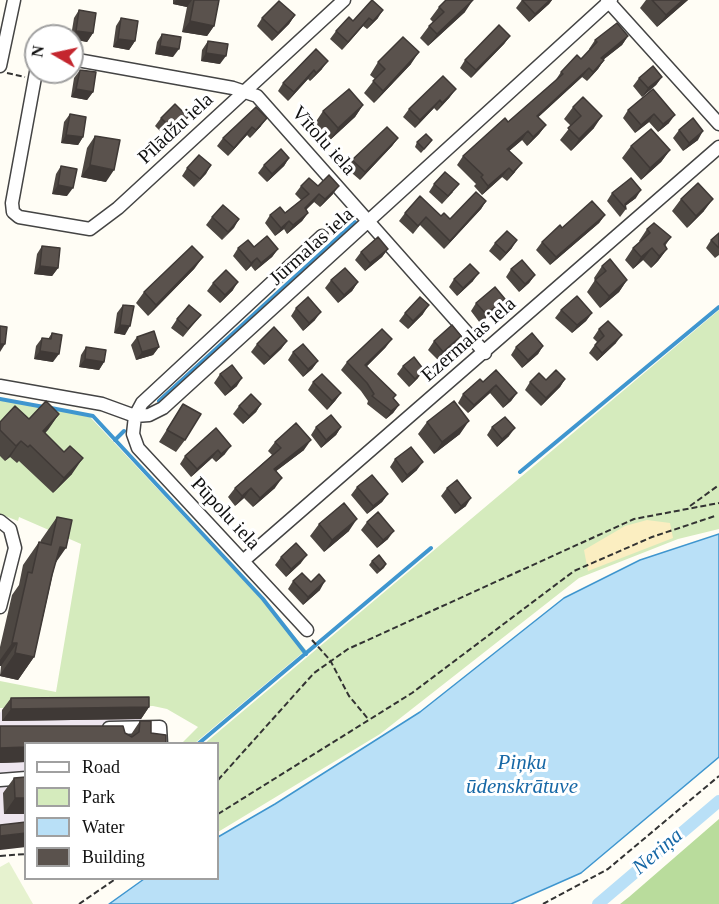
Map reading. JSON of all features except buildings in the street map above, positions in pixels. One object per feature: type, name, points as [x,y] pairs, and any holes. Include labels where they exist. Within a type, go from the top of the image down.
[{"type":"street","points":[[0,73],[14,0]]},
{"type":"street","name":"Pīlādžu iela","points":[[34,84],[13,212],[19,217],[76,228],[96,227],[344,0]]},
{"type":"street","points":[[609,1],[719,124]]},
{"type":"street","name":"Jūrmalas iela","points":[[135,416],[149,415],[163,408],[609,1]]},
{"type":"street","name":"Vītolu iela","points":[[84,61],[246,91],[257,96],[485,353]]},
{"type":"street","name":"Ezermalas iela","points":[[243,561],[485,353],[719,147]]},
{"type":"street","points":[[0,386],[102,404],[135,416],[142,403],[322,236]]},
{"type":"street","name":"Pūpolu iela","points":[[135,416],[133,434],[138,448],[309,635]]},
{"type":"street","points":[[0,521],[10,529],[15,548],[0,607]]},
{"type":"street","points":[[122,727],[122,742]]},
{"type":"street","points":[[100,729],[160,727],[161,742]]},
{"type":"street","points":[[0,780],[24,778]]},
{"type":"path","points":[[0,73],[24,75]]},
{"type":"path","points":[[688,508],[719,485]]},
{"type":"path","points":[[219,779],[314,673],[330,660],[372,637],[618,525],[651,514],[719,503]]},
{"type":"path","points":[[219,813],[412,693],[574,571],[652,537],[715,516]]},
{"type":"path","points":[[309,635],[330,660],[349,696],[369,720]]},
{"type":"path","points":[[543,904],[608,869],[719,776]]},
{"type":"path","points":[[0,856],[24,854]]},
{"type":"path","points":[[79,904],[115,880]]},
{"type":"shaded area","points":[[141,709],[141,742],[24,742],[24,847],[0,850],[0,713],[2,710]]},
{"type":"green space","points":[[719,310],[719,529],[678,539],[579,578],[380,734],[219,831],[219,742],[206,742]]},
{"type":"green space","points":[[0,398],[90,417],[280,619],[306,650],[196,742],[183,742],[198,727],[167,709],[153,706],[0,708],[0,681],[56,692],[81,544],[19,517],[18,521],[0,514]]},
{"type":"green space","points":[[719,819],[719,904],[620,904],[629,897]]},
{"type":"green space","points":[[9,862],[33,904],[0,904],[0,867]]},
{"type":"sand","points":[[647,520],[670,523],[673,538],[588,571],[584,550],[625,526]]},
{"type":"water","name":"Piņķu ūdenskrātuve","points":[[719,534],[719,757],[581,873],[511,904],[109,904],[143,880],[219,880],[219,836],[275,804],[420,712],[564,598],[640,560]]},
{"type":"waterway","points":[[159,401],[355,222]]},
{"type":"waterway","points":[[520,472],[719,307]]},
{"type":"waterway","points":[[0,399],[44,407]]},
{"type":"waterway","points":[[51,408],[93,416],[263,599],[306,654]]},
{"type":"waterway","points":[[115,440],[124,431]]},
{"type":"waterway","points":[[200,742],[431,548]]},
{"type":"waterway","name":"Neriņa","points":[[598,904],[719,801]]}]
